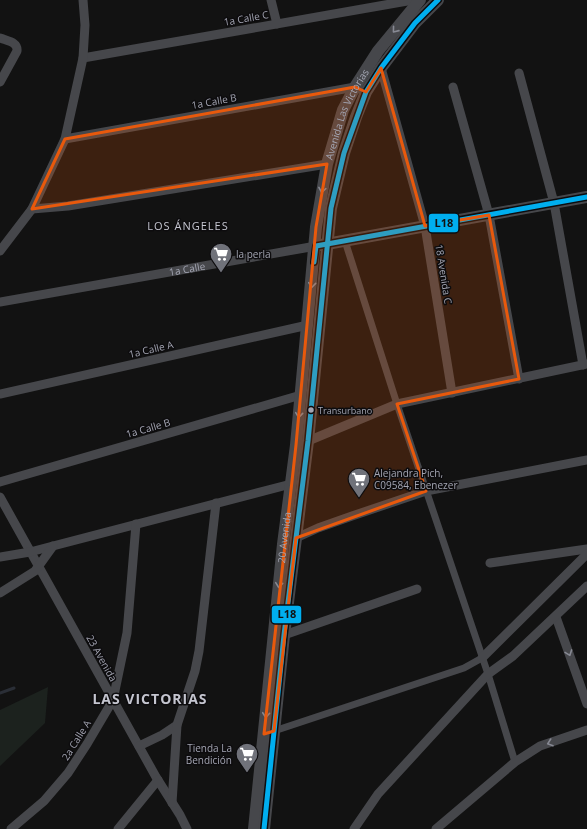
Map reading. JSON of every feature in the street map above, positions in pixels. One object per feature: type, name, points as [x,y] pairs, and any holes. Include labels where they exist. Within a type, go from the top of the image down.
[{"type":"street","points":[[2,246],[32,209],[65,139],[83,58],[85,25],[83,0]]},
{"type":"street","points":[[271,0],[277,24]]},
{"type":"street","name":"1a Calle C","points":[[83,58],[412,0]]},
{"type":"street","name":"Avenida Las Victorias","points":[[321,245],[317,221],[327,164],[343,110],[355,86],[378,51],[420,0]]},
{"type":"street","name":"Avenida Las Victorias","points":[[321,245],[344,153],[356,116],[366,92],[380,68],[431,2]]},
{"type":"street","points":[[0,38],[16,44],[18,51],[0,82]]},
{"type":"street","name":"18 Avenida C","points":[[380,68],[425,226],[452,393]]},
{"type":"street","points":[[308,441],[397,404],[585,365],[554,203],[519,73]]},
{"type":"street","points":[[355,86],[366,92]]},
{"type":"street","name":"1a Calle B","points":[[65,139],[355,86]]},
{"type":"street","points":[[453,87],[489,215],[518,379]]},
{"type":"street","points":[[32,209],[76,205],[327,164]]},
{"type":"street","name":"1a Calle","points":[[0,302],[587,197]]},
{"type":"street","points":[[345,241],[397,404],[488,674],[515,762]]},
{"type":"street","name":"20 Avenida","points":[[264,829],[273,638],[308,325],[321,245]]},
{"type":"street","name":"20 Avenida","points":[[254,829],[284,634],[308,441],[321,245]]},
{"type":"street","name":"1a Calle A","points":[[0,394],[308,325]]},
{"type":"street","name":"1a Calle B","points":[[0,482],[301,395]]},
{"type":"street","points":[[296,538],[345,518],[426,491],[587,460]]},
{"type":"street","points":[[0,557],[30,552],[291,484]]},
{"type":"street","name":"23 Avenida","points":[[0,497],[158,780],[187,829]]},
{"type":"street","points":[[172,803],[173,766],[177,725],[195,671],[199,652],[216,503]]},
{"type":"street","name":"2a Calle A","points":[[11,829],[44,801],[68,773],[113,700],[127,633],[136,524]]},
{"type":"street","points":[[0,593],[31,574],[39,567],[53,546]]},
{"type":"street","points":[[490,563],[587,549]]},
{"type":"street","points":[[269,733],[464,668],[482,658],[587,554]]},
{"type":"street","points":[[354,829],[378,794],[488,674],[513,656],[587,586]]},
{"type":"street","points":[[284,634],[417,589]]},
{"type":"street","points":[[556,616],[587,704]]},
{"type":"street","points":[[139,746],[162,735],[177,725]]},
{"type":"street","points":[[436,829],[515,762],[540,746],[587,730]]},
{"type":"street","points":[[118,829],[158,780]]},
{"type":"highlighted area","points":[[381,68],[425,226],[489,215],[519,379],[397,404],[426,491],[296,538],[274,731],[264,734],[296,445],[316,227],[327,164],[32,209],[65,139],[355,87],[366,92]]},
{"type":"shaded area","points":[[48,687],[45,723],[0,766],[0,710]]},
{"type":"waterway","points":[[0,693],[14,688]]},
{"type":"transit line","name":"L18","points":[[264,829],[284,635],[308,441],[331,208],[344,153],[366,92],[381,68],[415,23],[438,0]]},
{"type":"transit line","name":"L18","points":[[314,262],[316,246],[587,197]]},
{"type":"place","name":"la perla","points":[[221,274]]},
{"type":"place","name":"Transurbano","points":[[311,410]]},
{"type":"place","name":"Alejandra Pich, C09584, Ebenezer","points":[[359,498]]},
{"type":"place","name":"Tienda La Bendición","points":[[247,774]]},
{"type":"district","name":"LOS ÁNGELES","points":[[188,226]]},
{"type":"district","name":"LAS VICTORIAS","points":[[150,699]]}]
